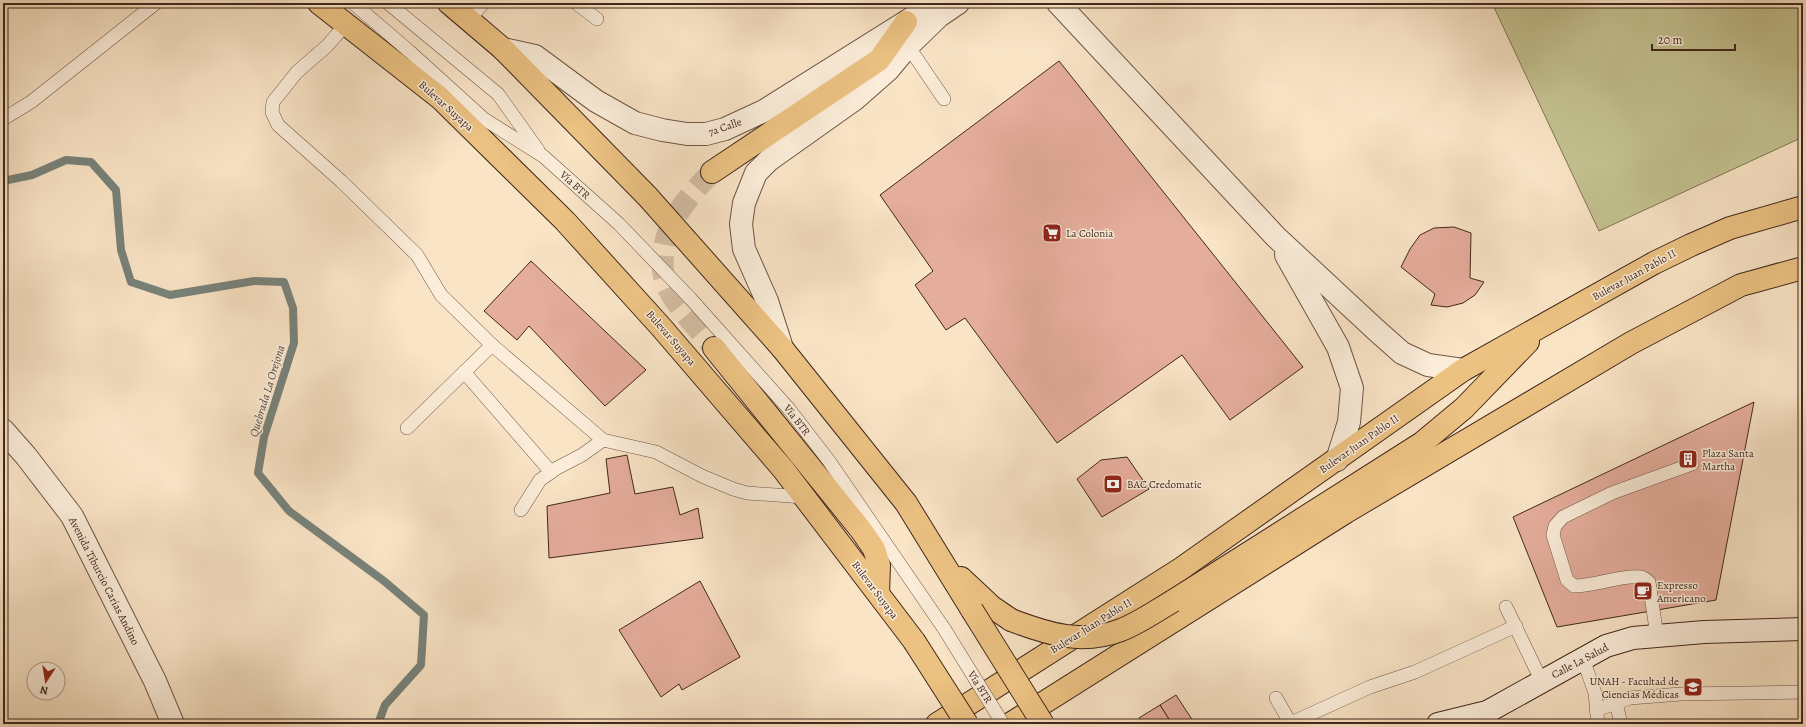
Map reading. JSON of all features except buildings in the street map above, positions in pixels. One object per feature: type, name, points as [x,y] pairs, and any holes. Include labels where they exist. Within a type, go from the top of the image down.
[{"type":"main road","name":"Bulevar Suyapa","points":[[319,3],[440,98],[565,221],[661,327],[783,469],[914,641],[967,724]]},
{"type":"main road","points":[[449,3],[503,49],[648,197],[782,348],[906,503],[1043,724]]},
{"type":"main road","points":[[712,172],[879,60],[906,22]]},
{"type":"main road","name":"Bulevar Juan Pablo II","points":[[937,724],[1182,568],[1463,370],[1654,263],[1691,245],[1730,228],[1803,207]]},
{"type":"main road","points":[[1010,724],[1346,512],[1631,343],[1741,285],[1803,268]]},
{"type":"main road","points":[[941,560],[992,607],[1010,620],[1045,633],[1082,638],[1098,637],[1122,629],[1173,601],[1422,443],[1464,408],[1544,325]]},
{"type":"main road","points":[[714,348],[862,530],[874,550],[879,565],[878,593]]},
{"type":"street","name":"7a Calle","points":[[503,49],[535,56],[596,101],[635,123],[662,130],[687,134],[706,134],[725,129],[764,111],[936,3]]},
{"type":"street","points":[[782,348],[767,300],[744,249],[741,224],[744,203],[756,173],[769,160],[855,99],[888,70],[908,46],[939,16],[958,3]]},
{"type":"street","points":[[1058,3],[1276,237],[1402,353],[1428,365],[1463,370]]},
{"type":"street","points":[[1276,237],[1338,346],[1352,388],[1349,422],[1337,460]]},
{"type":"street","name":"Avenida Tiburcio Carías Andino","points":[[3,430],[26,456],[72,516],[155,681],[172,724]]},
{"type":"street","name":"Calle La Salud","points":[[1438,724],[1490,718],[1542,682],[1606,646],[1626,640],[1704,632],[1803,629]]},
{"type":"lane","points":[[3,119],[31,102],[156,3]]},
{"type":"lane","name":"Vía BTR","points":[[353,3],[484,119],[543,156],[619,224],[690,298],[789,409],[829,461],[944,630],[1003,724]]},
{"type":"lane","name":"Vía BTR","points":[[388,3],[498,94],[543,156]]},
{"type":"lane","points":[[470,20],[483,3]]},
{"type":"lane","points":[[576,3],[597,19],[594,3]]},
{"type":"lane","points":[[346,24],[327,46],[297,72],[273,102],[272,112],[278,125],[341,181],[417,255],[441,295],[492,345],[603,440],[656,452],[702,476],[733,489],[747,492],[804,497]]},
{"type":"lane","points":[[908,46],[944,99]]},
{"type":"lane","points":[[407,428],[492,345]]},
{"type":"lane","points":[[464,372],[551,472]]},
{"type":"lane","points":[[521,510],[540,480],[551,472],[582,455],[603,440]]},
{"type":"lane","points":[[1657,636],[1649,582],[1643,577],[1616,579],[1588,586],[1574,586],[1567,580],[1553,535],[1555,526],[1563,517],[1612,493],[1692,464]]},
{"type":"lane","points":[[1506,607],[1542,682]]},
{"type":"lane","points":[[1276,698],[1291,724],[1370,687],[1414,672],[1516,626]]},
{"type":"lane","points":[[1583,659],[1595,693],[1598,724]]},
{"type":"lane","points":[[1596,710],[1630,698],[1681,694],[1803,692]]},
{"type":"lane","points":[[1616,703],[1621,724]]},
{"type":"shaded area","points":[[1492,3],[1803,3],[1803,137],[1599,231]]},
{"type":"waterway","name":"Quebrada La Orejona","points":[[3,181],[32,175],[66,160],[91,162],[116,190],[121,250],[131,282],[170,295],[254,281],[284,282],[293,308],[294,343],[264,437],[258,473],[289,511],[384,581],[424,615],[421,665],[385,705],[378,724]]},
{"type":"tunnel","points":[[712,172],[686,201],[673,222],[665,245],[663,273],[668,288],[683,312],[714,348]]},
{"type":"place","name":"La Colonia","points":[[1052,233]]},
{"type":"place","name":"Plaza Santa Martha","points":[[1688,459]]},
{"type":"place","name":"BAC Credomatic","points":[[1113,484]]},
{"type":"place","name":"Expresso Americano","points":[[1643,591]]},
{"type":"place","name":"UNAH - Facultad de Ciencias Médicas","points":[[1693,687]]}]
